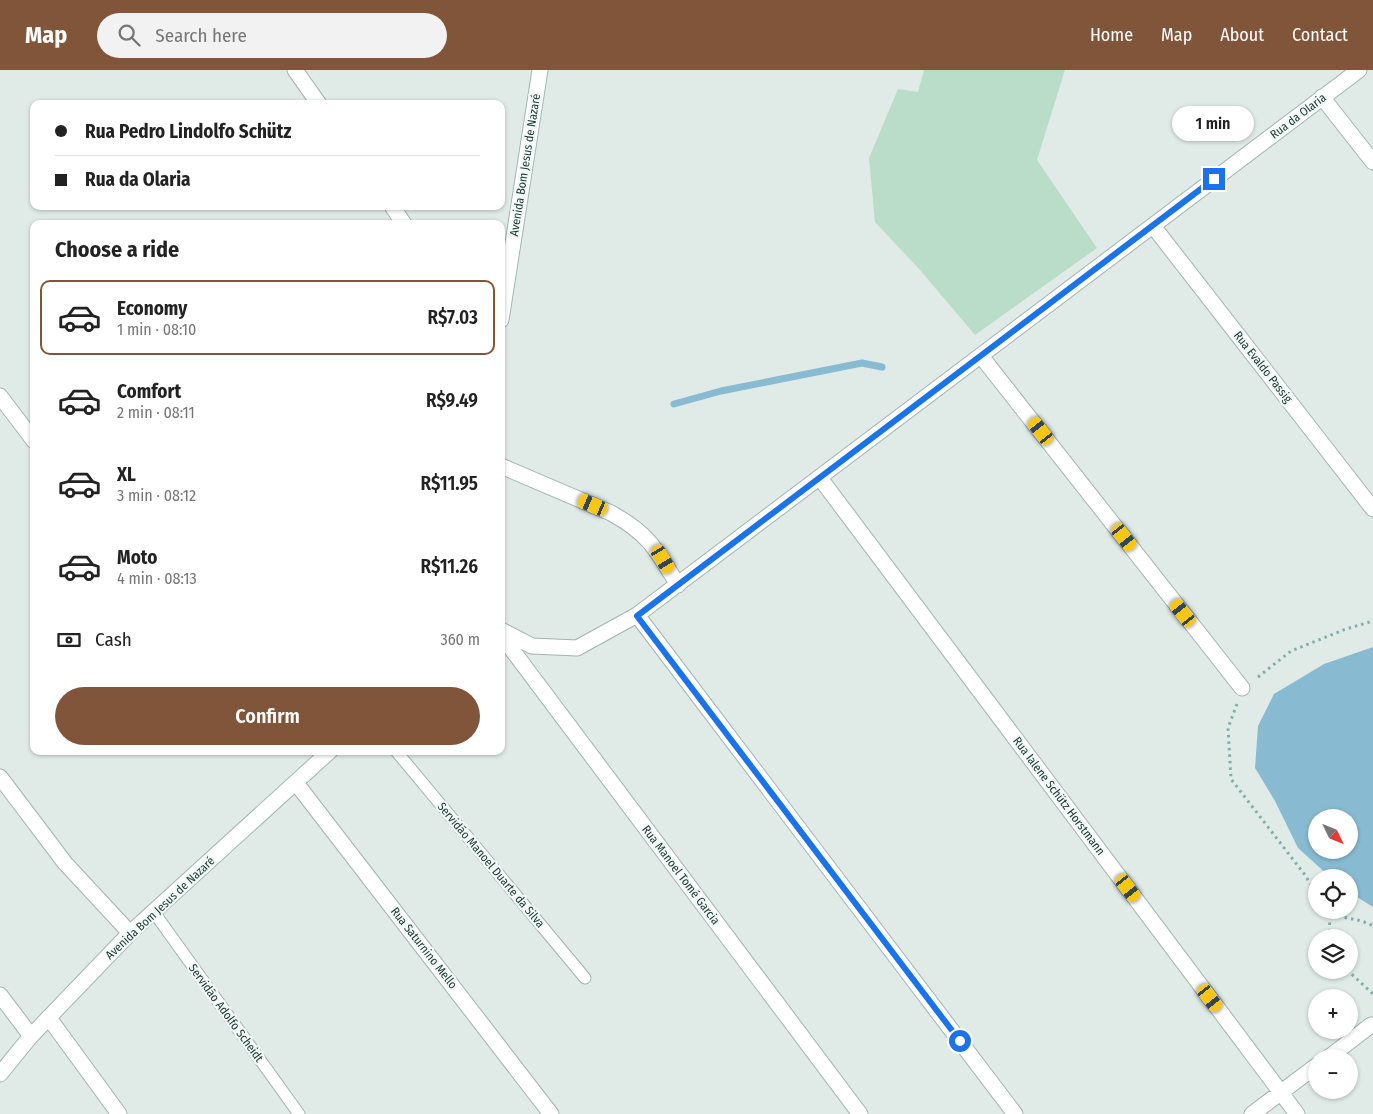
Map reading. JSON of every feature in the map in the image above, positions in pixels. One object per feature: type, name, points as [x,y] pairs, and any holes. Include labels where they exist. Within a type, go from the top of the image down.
[{"type":"street","points":[[296,70],[316,100]]},
{"type":"street","name":"Avenida Bom Jesus de Nazaré","points":[[505,294],[540,70]]},
{"type":"street","name":"Rua da Olaria","points":[[505,632],[532,646],[577,648],[637,616],[1359,70]]},
{"type":"street","points":[[1322,97],[1373,162]]},
{"type":"street","name":"Rua Evaldo Passig","points":[[1153,226],[1373,509]]},
{"type":"street","points":[[981,356],[1242,688]]},
{"type":"street","points":[[0,396],[30,436]]},
{"type":"street","points":[[505,468],[628,522],[655,547],[678,585]]},
{"type":"street","name":"Rua Ialene Schütz Horstmann","points":[[820,478],[1297,1114]]},
{"type":"street","points":[[637,616],[1015,1114]]},
{"type":"street","name":"Rua Manoel Tomé Garcia","points":[[505,640],[860,1114]]},
{"type":"street","name":"Avenida Bom Jesus de Nazaré","points":[[0,1074],[31,1036],[130,933],[326,755]]},
{"type":"street","points":[[0,777],[65,863],[130,933]]},
{"type":"street","name":"Rua Saturnino Mello","points":[[296,783],[552,1114]]},
{"type":"street","points":[[0,995],[31,1036]]},
{"type":"street","points":[[49,1018],[119,1114]]},
{"type":"street","points":[[1340,1049],[1371,1026]]},
{"type":"street","points":[[1252,1114],[1308,1072]]},
{"type":"lane","name":"Servidão Manoel Duarte da Silva","points":[[399,755],[585,978]]},
{"type":"lane","name":"Servidão Adolfo Scheidt","points":[[153,912],[299,1114]]},
{"type":"path","points":[[1308,880],[1231,779],[1228,728],[1242,688],[1291,651],[1346,629],[1373,621]]},
{"type":"path","points":[[1358,919],[1373,926]]},
{"type":"path","points":[[1357,979],[1373,994]]},
{"type":"green space","points":[[924,70],[1065,70],[1037,160],[1097,248],[975,335],[919,269],[875,222],[869,158],[898,89],[918,92]]},
{"type":"water","points":[[1373,647],[1373,907],[1358,898],[1358,869],[1321,869],[1310,859],[1358,859],[1358,809],[1308,809],[1308,857],[1298,848],[1275,801],[1255,768],[1258,726],[1274,694],[1324,664]]},
{"type":"waterway","points":[[674,404],[721,391],[862,363],[882,367]]},
{"type":"route","points":[[960,1041],[637,616],[1214,179]]}]
